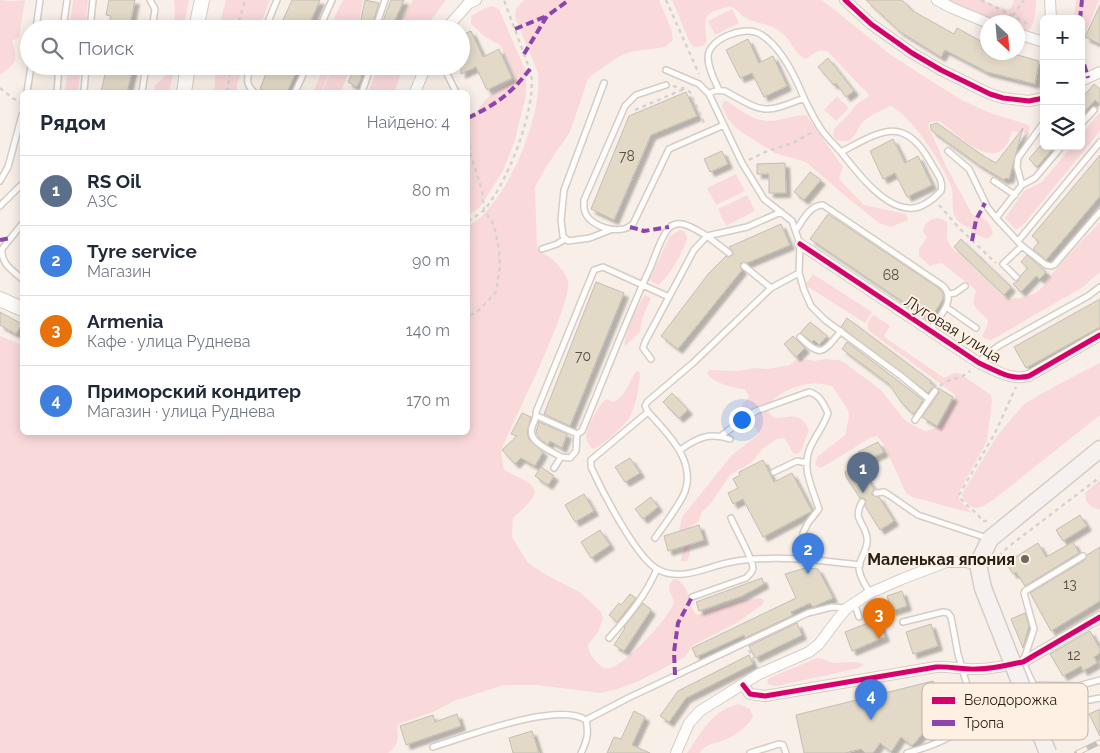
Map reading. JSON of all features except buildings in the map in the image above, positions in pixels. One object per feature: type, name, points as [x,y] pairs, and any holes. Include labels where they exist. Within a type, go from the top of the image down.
[{"type":"main road","points":[[1020,683],[983,588],[978,564],[990,539],[998,531],[1100,449]]},
{"type":"main road","points":[[1043,740],[1048,753]]},
{"type":"street","points":[[198,20],[202,0]]},
{"type":"street","points":[[454,20],[468,4],[476,0]]},
{"type":"street","points":[[845,0],[871,24],[912,53],[941,70],[990,94],[1003,98],[1029,102],[1040,99]]},
{"type":"street","points":[[937,0],[980,19]]},
{"type":"street","points":[[1050,0],[1051,15]]},
{"type":"street","points":[[1025,37],[1040,41]]},
{"type":"street","points":[[1085,79],[1100,72]]},
{"type":"street","points":[[184,90],[187,75]]},
{"type":"street","points":[[416,90],[422,75]]},
{"type":"street","name":"Луговая улица","points":[[800,244],[978,363],[1008,376],[1020,378]]},
{"type":"street","points":[[0,299],[20,308]]},
{"type":"street","points":[[1020,378],[1029,376],[1100,335]]},
{"type":"street","points":[[676,753],[689,723],[700,711],[760,674],[810,652],[820,644],[837,620],[851,606],[870,593],[946,562],[978,564]]},
{"type":"street","points":[[743,684],[750,694],[765,696],[936,667],[954,666],[963,669],[977,669],[1023,662],[1100,617]]},
{"type":"lane","points":[[37,20],[40,0]]},
{"type":"lane","points":[[65,20],[67,0]]},
{"type":"lane","points":[[91,20],[93,0]]},
{"type":"lane","points":[[150,0],[155,9],[153,20]]},
{"type":"lane","points":[[269,20],[277,0]]},
{"type":"lane","points":[[324,20],[332,0]]},
{"type":"lane","points":[[378,20],[384,0]]},
{"type":"lane","points":[[719,90],[712,76],[708,56],[709,51],[720,39],[736,32],[747,30],[756,32],[765,38],[787,62],[820,127],[840,152],[852,167],[869,184],[896,205],[908,208],[915,208],[933,199],[942,191],[941,180],[923,148],[902,132],[878,132],[840,152]]},
{"type":"lane","points":[[666,70],[699,84],[709,94],[742,163],[764,199],[792,221],[800,244],[799,273],[811,306],[825,320],[929,399]]},
{"type":"lane","points":[[27,90],[30,75]]},
{"type":"lane","points":[[56,90],[58,75]]},
{"type":"lane","points":[[84,90],[85,75]]},
{"type":"lane","points":[[142,90],[145,75]]},
{"type":"lane","points":[[249,75],[247,82],[248,87],[252,90]]},
{"type":"lane","points":[[296,90],[303,75]]},
{"type":"lane","points":[[363,90],[368,75]]},
{"type":"lane","points":[[448,75],[455,90]]},
{"type":"lane","points":[[565,239],[561,220],[564,190],[604,83]]},
{"type":"lane","points":[[610,230],[590,220],[585,213],[584,200],[625,106],[636,96],[666,84]]},
{"type":"lane","points":[[709,94],[712,91],[724,90],[762,110],[774,110],[804,98]]},
{"type":"lane","points":[[1085,120],[1094,110]]},
{"type":"lane","points":[[0,181],[8,167],[20,122]]},
{"type":"lane","points":[[542,249],[565,239],[582,240],[610,230],[626,229],[633,224],[670,149],[724,125]]},
{"type":"lane","points":[[1022,185],[1017,167],[1018,158],[1040,128]]},
{"type":"lane","points":[[1018,241],[1100,142]]},
{"type":"lane","points":[[996,218],[1022,185],[1035,178],[1059,150]]},
{"type":"lane","points":[[948,151],[969,169],[988,208],[996,218],[1022,246],[1046,265],[1054,265],[1100,212]]},
{"type":"lane","points":[[994,181],[1015,195]]},
{"type":"lane","points":[[0,206],[20,186]]},
{"type":"lane","points":[[796,230],[811,209],[818,205],[824,205],[943,286],[949,294],[946,307],[930,331]]},
{"type":"lane","points":[[651,359],[643,348],[694,250],[707,236],[747,227],[781,212]]},
{"type":"lane","points":[[577,434],[582,431],[642,285],[669,227],[684,224],[707,236],[729,253]]},
{"type":"lane","points":[[20,226],[2,249],[2,254],[7,266],[20,277]]},
{"type":"lane","points":[[1016,277],[1003,264],[1022,246]]},
{"type":"lane","points":[[744,266],[771,288]]},
{"type":"lane","points":[[577,434],[576,451],[570,458],[561,457],[534,441],[531,436],[531,430],[537,416],[536,412],[594,270],[603,267],[669,297]]},
{"type":"lane","points":[[655,538],[684,494],[687,464],[680,450],[648,412],[645,406],[647,402],[693,363],[771,288],[799,273]]},
{"type":"lane","points":[[949,294],[955,293],[965,286]]},
{"type":"lane","points":[[978,363],[987,354],[1088,296],[1100,287]]},
{"type":"lane","points":[[946,307],[976,328]]},
{"type":"lane","points":[[800,337],[811,348],[820,351],[827,348],[841,331]]},
{"type":"lane","points":[[915,420],[935,391]]},
{"type":"lane","points":[[721,436],[756,411],[809,392],[821,399],[828,413],[809,451],[807,463],[808,478],[820,509],[803,533],[812,559]]},
{"type":"lane","points":[[648,412],[591,460],[590,464],[593,473],[636,549],[657,569],[668,573],[687,574],[728,563],[751,560],[812,559],[860,565]]},
{"type":"lane","points":[[537,416],[577,434]]},
{"type":"lane","points":[[680,450],[698,439],[714,435],[730,439]]},
{"type":"lane","points":[[554,468],[561,457]]},
{"type":"lane","points":[[774,472],[797,461],[807,463]]},
{"type":"lane","points":[[876,493],[884,492],[918,515],[990,539]]},
{"type":"lane","points":[[862,502],[859,507],[858,516],[868,540],[860,565],[861,576],[870,593]]},
{"type":"lane","points":[[692,597],[746,578],[752,572],[751,560],[731,518]]},
{"type":"lane","points":[[1033,683],[1023,662],[1034,630],[1024,593],[1083,556]]},
{"type":"lane","points":[[609,638],[632,612],[657,569]]},
{"type":"lane","points":[[586,720],[808,613],[832,607],[851,606],[858,617]]},
{"type":"lane","points":[[903,622],[943,612],[948,613],[951,617],[958,654],[967,683]]},
{"type":"lane","points":[[433,747],[524,719],[569,714],[577,715],[586,720]]},
{"type":"lane","points":[[581,753],[588,739],[586,720]]},
{"type":"lane","points":[[907,753],[934,746],[944,740]]},
{"type":"lane","points":[[750,753],[779,744],[783,745],[786,753]]},
{"type":"path","points":[[240,20],[245,0]]},
{"type":"path","points":[[470,220],[484,210],[508,172],[519,144],[533,84],[527,60],[504,0]]},
{"type":"path","points":[[666,0],[700,75]]},
{"type":"path","points":[[981,0],[1010,15]]},
{"type":"path","points":[[1013,15],[1024,0]]},
{"type":"path","points":[[1025,22],[1027,23],[1028,38]]},
{"type":"path","points":[[227,90],[230,75]]},
{"type":"path","points":[[666,84],[684,89],[691,95],[708,131]]},
{"type":"path","points":[[0,88],[20,102]]},
{"type":"path","points":[[628,113],[684,89]]},
{"type":"path","points":[[742,163],[765,152],[793,143],[820,127]]},
{"type":"path","points":[[470,147],[482,190],[484,210],[494,225],[499,249],[499,278],[496,292],[490,300],[470,315]]},
{"type":"path","points":[[933,199],[972,241],[996,263],[1003,264]]},
{"type":"path","points":[[935,391],[947,381],[965,376],[978,363]]},
{"type":"path","points":[[982,520],[978,514],[970,510],[959,495],[995,433],[1020,378]]},
{"type":"path","points":[[997,558],[1008,547],[1100,477]]},
{"type":"path","points":[[745,642],[760,674]]},
{"type":"shaded area","points":[[0,0],[25,0],[22,20],[20,20],[19,37],[12,41],[15,61],[0,75]]},
{"type":"shaded area","points":[[73,0],[88,0],[86,20],[70,20]]},
{"type":"shaded area","points":[[174,0],[189,0],[185,20],[174,20]]},
{"type":"shaded area","points":[[226,0],[270,0],[262,20],[220,20]]},
{"type":"shaded area","points":[[343,0],[363,0],[360,20],[338,20],[334,18]]},
{"type":"shaded area","points":[[413,0],[446,0],[431,20],[401,20]]},
{"type":"shaded area","points":[[524,0],[659,0],[671,28],[673,40],[665,47],[630,52],[618,57],[588,79],[570,132],[535,187],[537,248],[557,264],[568,281],[562,312],[501,453],[504,470],[531,485],[534,490],[531,501],[513,518],[512,537],[528,563],[581,593],[601,612],[603,619],[598,632],[588,645],[592,657],[604,668],[610,668],[626,659],[656,629],[674,602],[669,587],[674,579],[678,580],[685,587],[694,612],[697,615],[741,600],[761,598],[764,601],[763,604],[738,622],[692,646],[685,657],[639,681],[601,693],[536,685],[504,685],[454,701],[433,712],[399,724],[397,728],[397,742],[388,753],[0,753],[0,336],[20,344],[20,435],[470,435],[470,224],[482,215],[496,199],[509,179],[520,157],[528,134],[535,112],[538,91],[538,73],[515,17],[516,9]]},
{"type":"shaded area","points":[[672,0],[822,0],[891,55],[960,99],[990,113],[1029,125],[1028,133],[1012,131],[1006,145],[998,152],[989,153],[979,150],[968,143],[939,121],[931,122],[928,125],[945,164],[972,214],[985,220],[993,234],[987,239],[973,233],[970,228],[956,219],[953,210],[951,186],[941,166],[916,129],[898,111],[890,106],[865,120],[851,139],[842,141],[835,139],[834,132],[836,126],[845,119],[856,105],[869,95],[828,52],[821,50],[805,59],[780,31],[749,20],[731,7],[711,13],[706,18],[706,42],[702,46],[694,47],[690,43]]},
{"type":"shaded area","points":[[941,0],[981,0],[1008,10],[1011,8],[1014,0],[1036,0],[1033,22],[1031,27],[1025,32],[1025,15],[980,16]]},
{"type":"shaded area","points":[[1076,0],[1099,0],[1085,35],[1085,15],[1074,15]]},
{"type":"shaded area","points":[[492,6],[499,9],[526,72],[526,96],[514,143],[503,171],[480,207],[470,214],[470,118],[490,96],[516,79],[500,45],[485,37],[471,24],[471,16]]},
{"type":"shaded area","points":[[732,9],[739,23],[715,35],[708,21]]},
{"type":"shaded area","points":[[80,75],[78,90],[65,90],[67,76]]},
{"type":"shaded area","points":[[166,75],[173,75],[169,90],[154,90],[155,85]]},
{"type":"shaded area","points":[[215,75],[240,75],[237,90],[214,90]]},
{"type":"shaded area","points":[[328,75],[322,90],[314,90],[320,76]]},
{"type":"shaded area","points":[[329,75],[348,75],[342,90],[323,90]]},
{"type":"shaded area","points":[[375,75],[401,75],[395,90],[369,90]]},
{"type":"shaded area","points":[[837,96],[849,108],[836,121],[824,110]]},
{"type":"shaded area","points":[[724,101],[757,119],[770,121],[806,115],[843,167],[839,179],[864,205],[906,214],[908,220],[891,227],[879,223],[806,162],[775,153],[738,130],[728,119],[722,106]]},
{"type":"shaded area","points":[[1100,112],[1100,131],[1085,149],[1085,130]]},
{"type":"shaded area","points":[[1069,150],[1084,150],[1024,224],[1016,230],[1005,218],[1024,191],[1042,182]]},
{"type":"shaded area","points":[[736,174],[745,191],[716,205],[707,188]]},
{"type":"shaded area","points":[[747,195],[755,211],[726,226],[718,209]]},
{"type":"shaded area","points":[[936,218],[947,222],[947,238],[952,248],[1003,297],[1011,299],[1020,298],[1037,292],[1067,256],[1100,222],[1100,272],[1083,287],[995,338],[991,340],[985,339],[982,336],[988,320],[976,308],[973,302],[976,290],[942,263],[930,266],[919,256],[919,249],[927,237],[923,232],[924,226],[930,220]]},
{"type":"shaded area","points":[[680,230],[684,231],[686,235],[686,243],[671,271],[658,285],[649,280],[670,236]]},
{"type":"shaded area","points":[[813,274],[872,312],[865,323],[805,285]]},
{"type":"shaded area","points":[[645,295],[651,298],[642,319],[640,332],[625,346],[628,328]]},
{"type":"shaded area","points":[[874,315],[890,326],[884,336],[886,338],[944,378],[954,373],[959,373],[991,395],[992,402],[987,441],[958,494],[960,501],[972,513],[912,497],[906,493],[884,445],[877,436],[872,437],[821,468],[815,465],[817,457],[845,435],[849,416],[848,410],[833,387],[825,384],[807,384],[787,390],[772,401],[767,408],[770,415],[775,417],[798,418],[804,422],[809,430],[801,451],[797,454],[793,453],[786,440],[783,438],[777,439],[762,449],[752,462],[730,475],[711,503],[701,513],[699,521],[687,529],[690,554],[687,561],[681,561],[684,549],[679,532],[682,517],[732,455],[759,434],[743,409],[742,405],[749,397],[745,389],[735,388],[718,382],[709,376],[707,373],[709,370],[768,369],[790,365],[798,358],[815,361],[825,359],[839,360],[881,390],[909,423],[925,431],[940,425],[955,398],[954,394],[868,330],[869,322]]},
{"type":"shaded area","points":[[1100,363],[1100,415],[993,500],[984,506],[971,507],[962,494],[997,436],[1024,404]]},
{"type":"shaded area","points":[[636,371],[640,372],[639,382],[631,415],[625,424],[614,434],[593,449],[588,443],[586,435],[588,427],[600,405],[606,399],[613,402],[621,396]]},
{"type":"shaded area","points":[[1100,480],[1100,510],[1089,504],[1085,493]]},
{"type":"shaded area","points":[[817,658],[833,663],[855,662],[864,665],[859,668],[777,686],[769,685],[767,682],[769,678]]},
{"type":"shaded area","points":[[739,704],[750,709],[753,716],[745,727],[729,738],[705,747],[700,753],[687,753],[715,716]]},
{"type":"railway","points":[[1077,753],[1100,742]]},
{"type":"marked path","points":[[524,54],[547,16],[569,0]]},
{"type":"marked path","points":[[1080,15],[1082,0]]},
{"type":"marked path","points":[[515,29],[547,16]]},
{"type":"marked path","points":[[1083,60],[1088,78]]},
{"type":"marked path","points":[[470,117],[502,98],[516,86],[530,69]]},
{"type":"marked path","points":[[972,241],[976,220],[985,203]]},
{"type":"marked path","points":[[630,227],[644,231],[669,227]]},
{"type":"marked path","points":[[0,240],[10,238]]},
{"type":"marked path","points":[[675,675],[674,652],[678,623],[692,597]]},
{"type":"cycle path","points":[[845,0],[871,24],[912,53],[941,70],[990,94],[1003,98],[1029,101],[1040,99]]},
{"type":"cycle path","points":[[800,244],[979,363],[1009,376],[1029,376],[1100,335]]},
{"type":"cycle path","points":[[743,685],[750,694],[765,696],[936,667],[972,669],[1002,666],[1023,662],[1100,617]]},
{"type":"place","name":"RS Oil","points":[[863,493]]},
{"type":"place","name":"Маленькая япония","points":[[1025,559]]},
{"type":"place","name":"Tyre service","points":[[808,574]]},
{"type":"place","name":"Armenia","points":[[879,639]]},
{"type":"place","name":"Приморский кондитер","points":[[871,720]]}]
